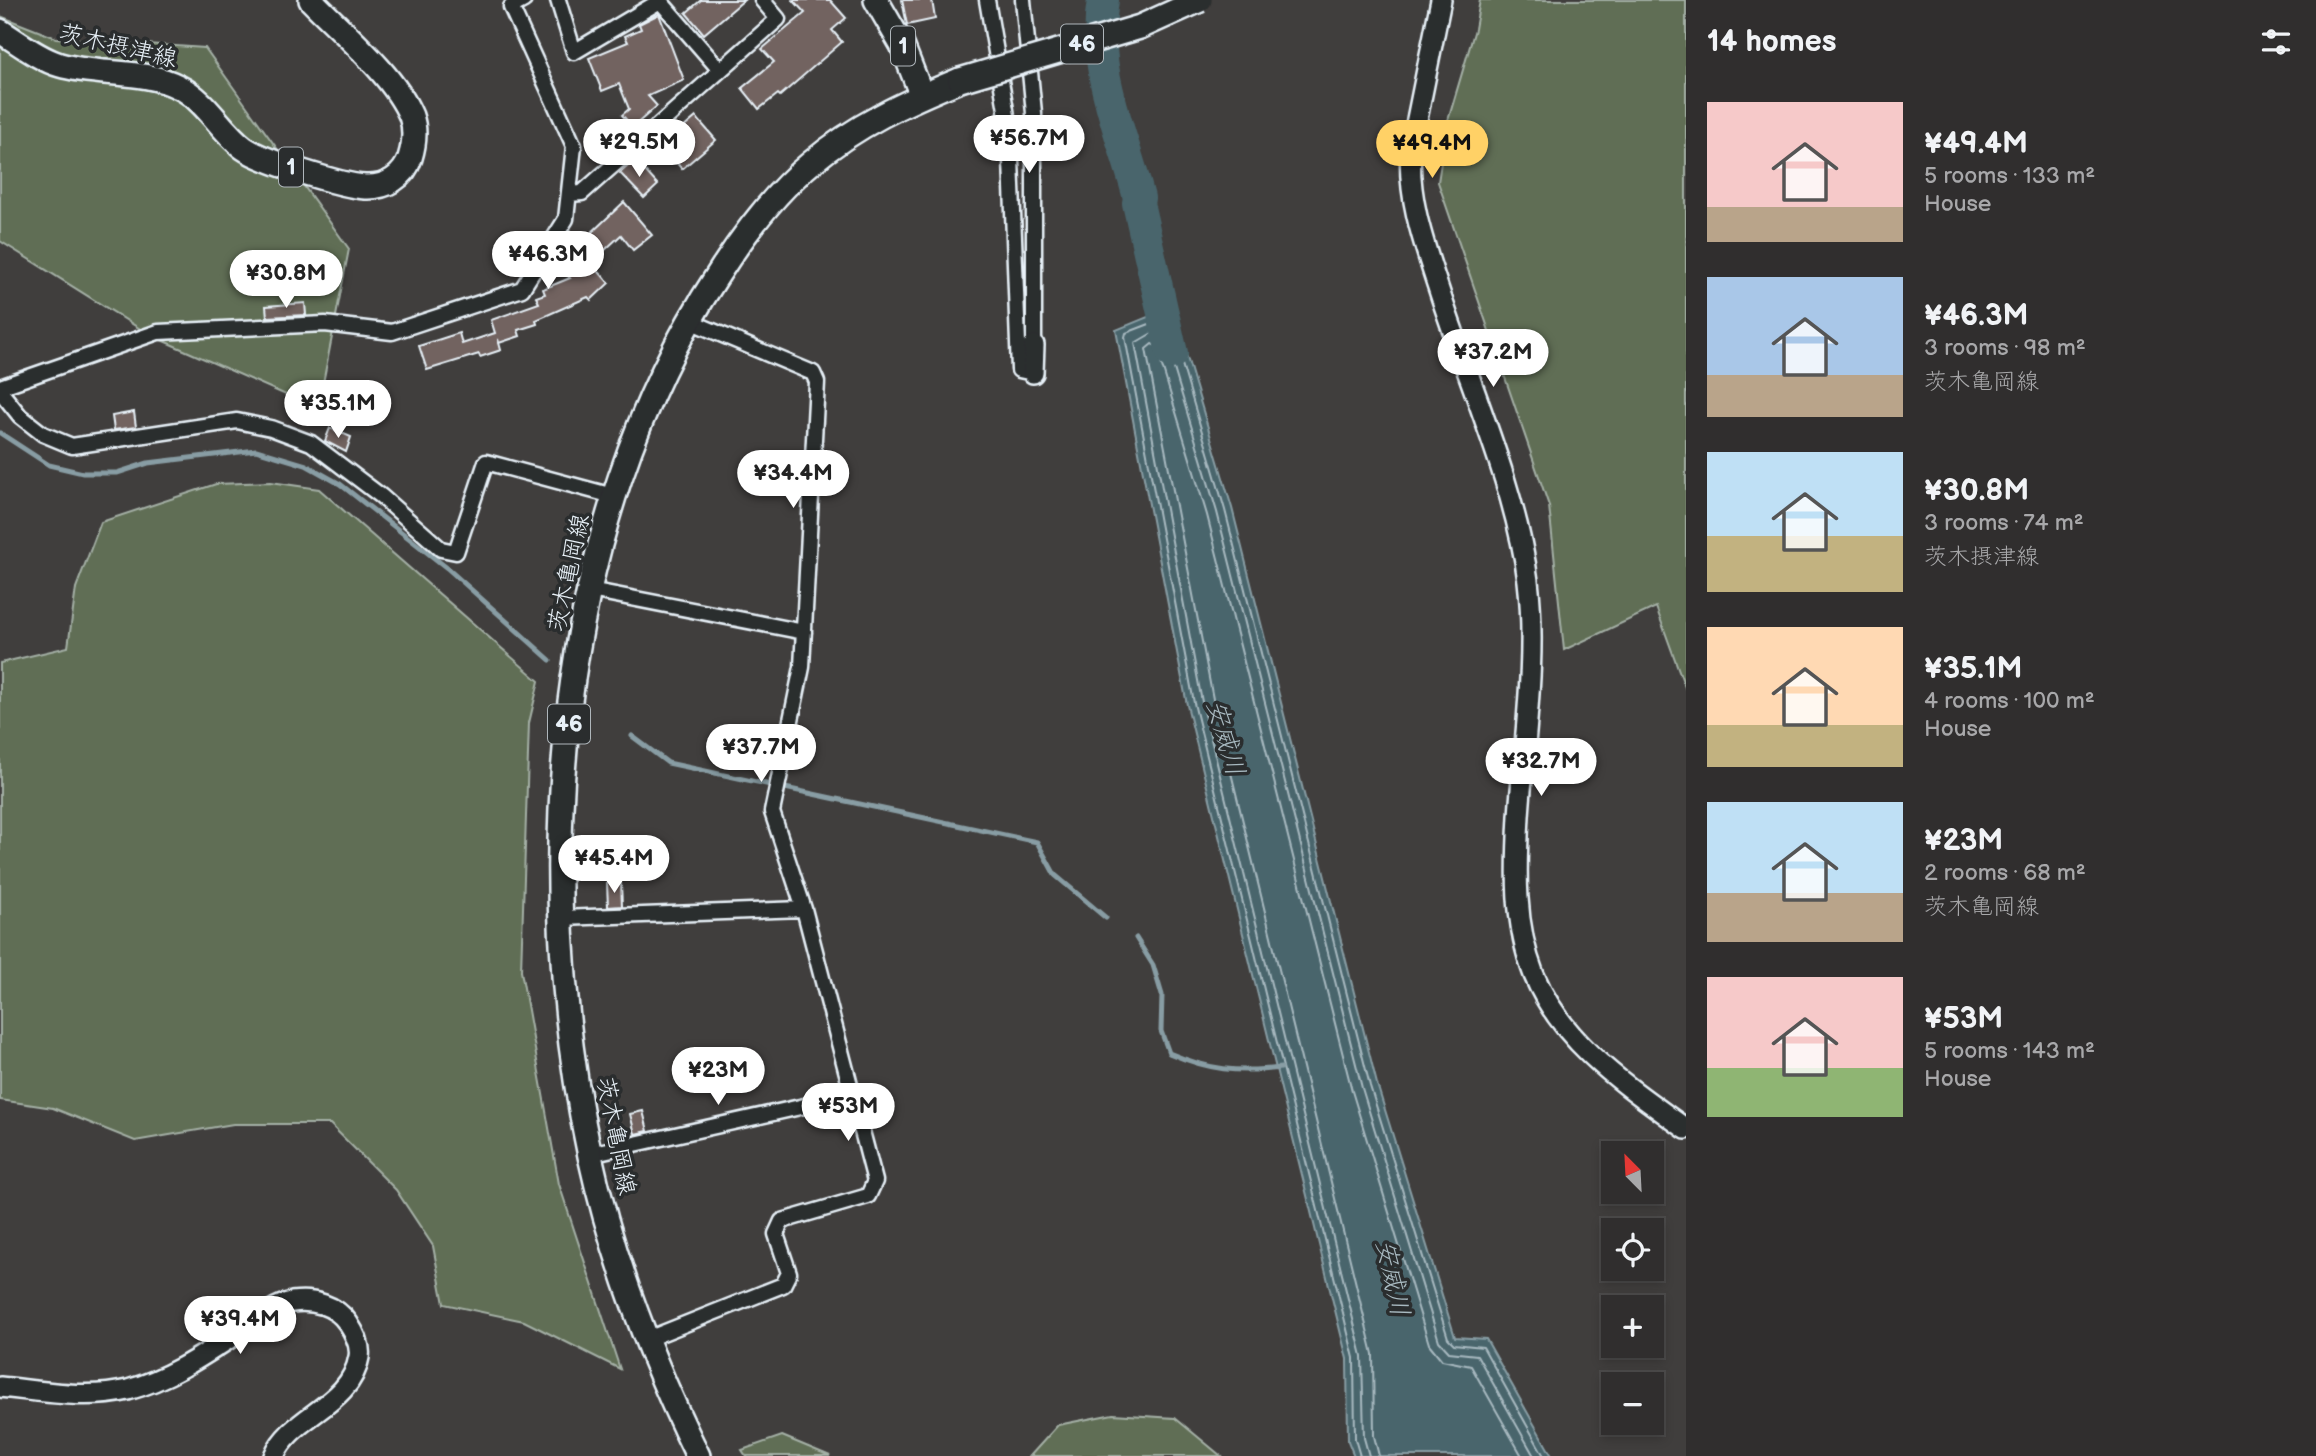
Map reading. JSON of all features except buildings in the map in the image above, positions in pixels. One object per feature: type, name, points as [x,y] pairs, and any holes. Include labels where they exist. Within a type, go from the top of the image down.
[{"type":"main road","name":"茨木摂津線","points":[[0,31],[58,64],[109,75],[154,78],[181,87],[217,118],[245,149],[295,169],[366,187],[393,181],[407,169],[415,143],[411,117],[388,81],[311,0]]},
{"type":"main road","name":"1","points":[[876,0],[902,45],[922,96]]},
{"type":"main road","name":"茨木亀岡線","points":[[698,1456],[645,1340],[611,1240],[590,1154],[568,1023],[561,918],[563,786],[575,682],[590,590],[613,496],[651,396],[687,320],[763,210],[809,164],[856,129],[960,80],[1140,27],[1200,0]]},
{"type":"street","points":[[524,0],[511,7],[574,146],[566,219],[522,289],[392,332],[326,324],[158,332],[0,389],[20,416],[43,434],[72,446],[237,421],[271,428],[311,443],[381,496],[441,549],[456,552],[486,462],[613,496]]},
{"type":"street","points":[[558,0],[573,52],[660,1],[719,69]]},
{"type":"street","points":[[569,194],[582,193],[778,19],[762,0]]},
{"type":"street","points":[[987,0],[1010,133],[1019,370],[1033,373],[1034,113],[1023,0]]},
{"type":"street","points":[[1441,0],[1411,149],[1410,172],[1417,218],[1523,549],[1530,608],[1517,863],[1520,923],[1526,949],[1546,1000],[1560,1023],[1587,1052],[1618,1079],[1686,1129]]},
{"type":"street","points":[[645,1340],[783,1285],[789,1273],[776,1234],[782,1221],[868,1195],[876,1181],[804,909],[772,812],[802,667],[817,382],[813,373],[687,320]]},
{"type":"street","points":[[590,590],[804,632]]},
{"type":"street","points":[[561,918],[804,909]]},
{"type":"street","points":[[590,1154],[854,1095]]},
{"type":"street","points":[[0,1387],[81,1394],[126,1390],[163,1378],[193,1363],[289,1303],[321,1303],[341,1312],[355,1333],[359,1356],[351,1378],[336,1398],[289,1434],[274,1456]]},
{"type":"green space","points":[[1480,0],[1686,0],[1686,690],[1656,607],[1564,650],[1549,506],[1438,182],[1447,124],[1475,29]]},
{"type":"green space","points":[[0,16],[56,38],[205,48],[349,249],[318,409],[150,335],[0,241]]},
{"type":"green space","points":[[271,482],[319,489],[539,681],[529,723],[521,971],[559,1184],[620,1369],[524,1321],[444,1304],[433,1246],[396,1190],[330,1124],[233,1124],[135,1141],[53,1108],[0,1100],[0,663],[68,647],[76,588],[101,522],[216,484]]},
{"type":"green space","points":[[1113,1414],[1175,1418],[1221,1456],[1030,1456],[1058,1425]]},
{"type":"green space","points":[[782,1436],[830,1456],[746,1456],[742,1450]]},
{"type":"water","points":[[1172,307],[1232,508],[1377,1084],[1455,1337],[1486,1339],[1552,1456],[1354,1456],[1348,1441],[1347,1359],[1187,705],[1116,330]]},
{"type":"waterway","name":"安威川","points":[[1103,0],[1100,26],[1105,76],[1139,198],[1172,353]]},
{"type":"waterway","points":[[0,433],[49,465],[83,473],[117,473],[148,463],[256,450],[306,465],[340,484],[447,568],[550,660]]},
{"type":"waterway","points":[[632,736],[668,763],[1037,842],[1055,875],[1106,918]]},
{"type":"waterway","points":[[1136,938],[1153,965],[1162,995],[1161,1031],[1169,1053],[1224,1069],[1281,1068]]}]
